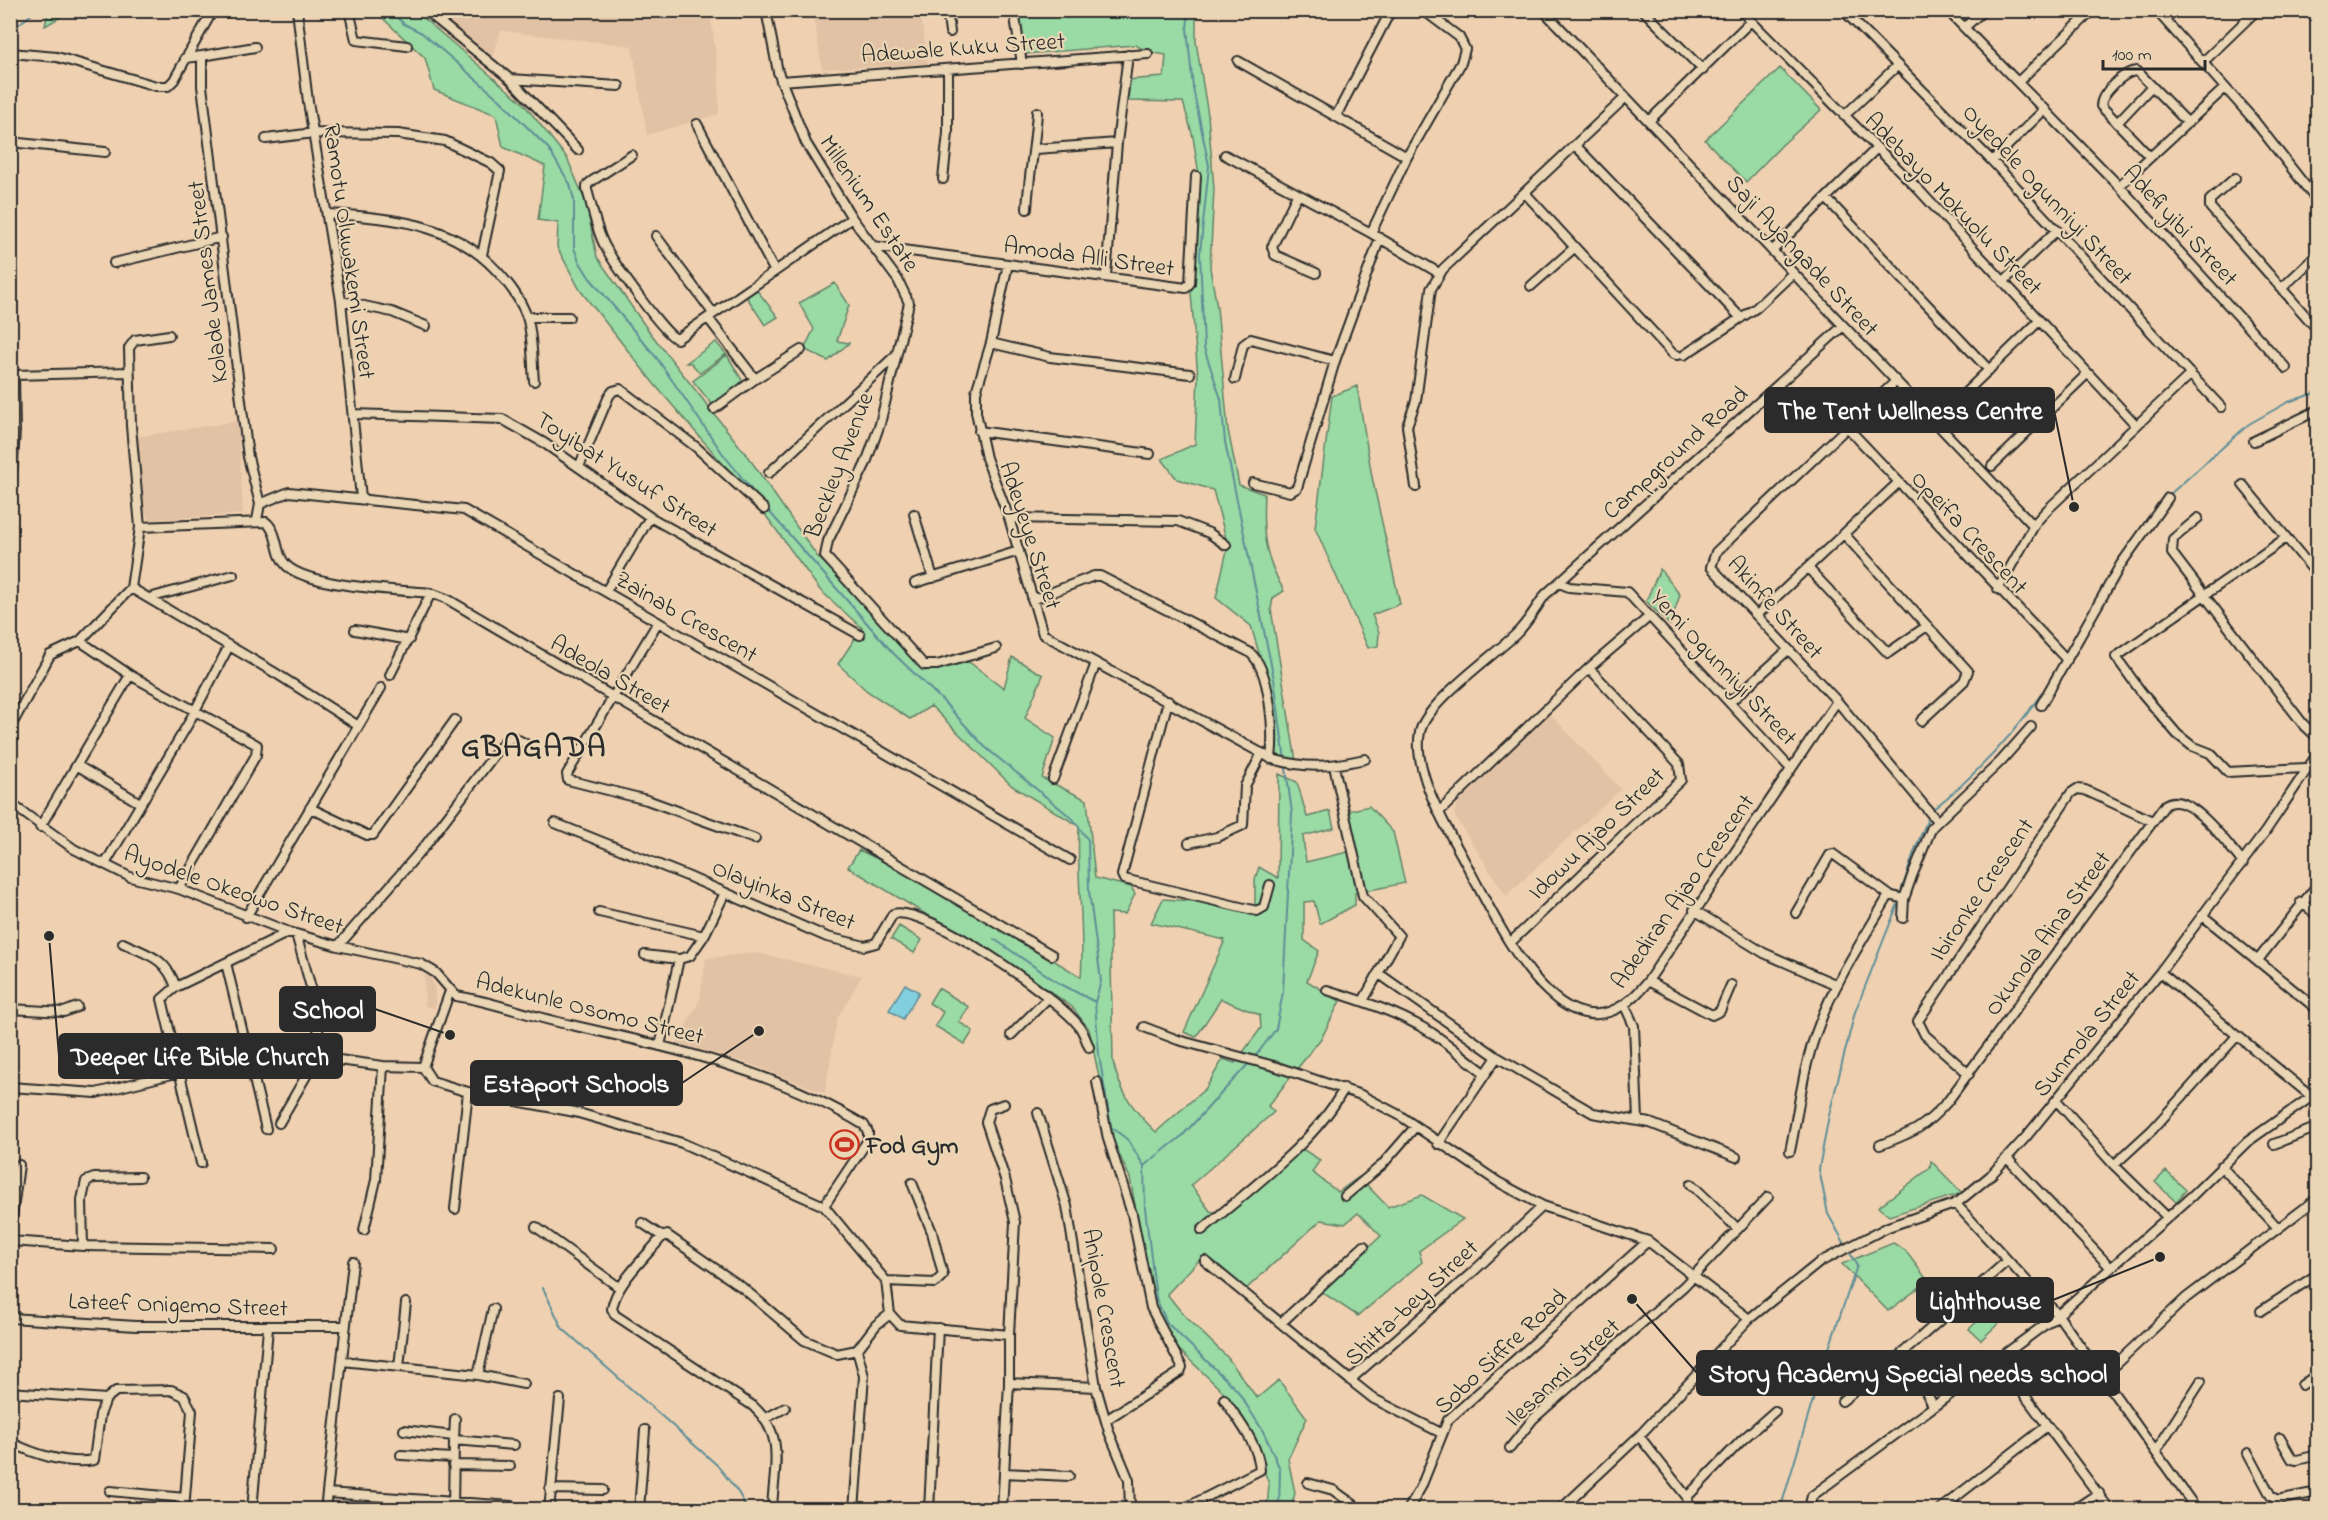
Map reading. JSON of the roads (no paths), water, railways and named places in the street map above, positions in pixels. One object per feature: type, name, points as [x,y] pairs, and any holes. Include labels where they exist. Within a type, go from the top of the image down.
[{"type":"street","points":[[10,53],[57,57],[156,86],[168,86],[174,80],[212,13],[198,10]]},
{"type":"street","name":"Ramotu Oluwakemi Street","points":[[297,10],[341,301],[361,498]]},
{"type":"street","points":[[349,10],[356,40],[407,46]]},
{"type":"street","points":[[426,10],[510,79],[578,150]]},
{"type":"street","name":"Millenium Estate","points":[[766,10],[782,81],[806,143],[852,218],[906,292],[908,313]]},
{"type":"street","points":[[947,10],[950,32]]},
{"type":"street","points":[[1014,10],[1022,64]]},
{"type":"street","points":[[1336,116],[1391,10]]},
{"type":"street","points":[[1371,233],[1407,156],[1461,63],[1465,50],[1460,37],[1423,10]]},
{"type":"street","name":"Saji Ayangade Street","points":[[1544,10],[2034,526]]},
{"type":"street","points":[[1643,10],[1703,70]]},
{"type":"street","name":"Adebayo Mokuolu Street","points":[[1740,10],[1877,148],[2136,425]]},
{"type":"street","name":"Oyedele Ogunniyi Street","points":[[1843,10],[1992,161],[2222,407]]},
{"type":"street","name":"Adefiyibi Street","points":[[1947,10],[2019,81],[2119,186],[2286,368]]},
{"type":"street","points":[[1966,27],[1984,10]]},
{"type":"street","points":[[2019,81],[2093,10]]},
{"type":"street","points":[[2156,10],[2253,119],[2318,202]]},
{"type":"street","points":[[2203,62],[2257,10]]},
{"type":"street","points":[[1650,120],[1751,21]]},
{"type":"street","points":[[185,58],[255,47]]},
{"type":"street","name":"Adewale Kuku Street","points":[[782,81],[1148,54]]},
{"type":"street","points":[[1106,276],[1117,143],[1128,55]]},
{"type":"street","name":"Kolade James Street","points":[[202,56],[202,86],[248,457],[260,504],[257,520]]},
{"type":"street","points":[[1238,62],[1407,156]]},
{"type":"street","points":[[1844,116],[1897,66]]},
{"type":"street","points":[[942,179],[948,133],[948,69]]},
{"type":"street","points":[[2150,157],[2103,110],[2101,102],[2126,73],[2136,71],[2188,123]]},
{"type":"street","points":[[510,79],[619,86]]},
{"type":"street","points":[[2117,123],[2152,86]]},
{"type":"street","points":[[2119,186],[2225,88]]},
{"type":"street","points":[[1416,487],[1407,426],[1416,401],[1431,289],[1439,273],[1626,97]]},
{"type":"street","points":[[1992,161],[2045,109]]},
{"type":"street","points":[[1027,209],[1031,158],[1036,149],[1037,112]]},
{"type":"street","points":[[697,124],[774,270]]},
{"type":"street","points":[[266,139],[314,133],[398,134],[444,141],[497,166],[500,171],[482,255]]},
{"type":"street","points":[[10,142],[105,152]]},
{"type":"street","points":[[1036,149],[1117,143]]},
{"type":"street","points":[[1575,145],[1741,318]]},
{"type":"street","points":[[1772,251],[1877,148]]},
{"type":"street","points":[[632,155],[587,185],[605,248],[671,337],[677,339],[852,218]]},
{"type":"street","points":[[1225,155],[1371,233],[1439,273]]},
{"type":"street","name":"Amoda Alli Street","points":[[873,246],[1189,286],[1196,176]]},
{"type":"street","points":[[2235,178],[2211,200],[2210,207],[2318,330]]},
{"type":"street","points":[[1525,193],[1673,354],[1681,355],[1756,308],[1793,273]]},
{"type":"street","points":[[1298,195],[1272,247],[1275,255],[1316,273]]},
{"type":"street","points":[[1826,198],[1989,369]]},
{"type":"street","points":[[328,214],[405,221],[440,231],[482,255],[515,291],[527,317],[534,381]]},
{"type":"street","points":[[2003,282],[2057,230]]},
{"type":"street","points":[[656,236],[755,378]]},
{"type":"street","points":[[114,263],[222,237]]},
{"type":"street","points":[[1253,483],[1290,492],[1297,488],[1335,361],[1380,238]]},
{"type":"street","points":[[1532,286],[1574,248]]},
{"type":"street","points":[[2282,288],[2318,254]]},
{"type":"street","name":"Adeyeye Street","points":[[1008,264],[991,343],[976,392],[979,431],[986,458],[1009,518],[1043,633],[1271,759],[1302,767],[1334,766],[1365,759]]},
{"type":"street","points":[[341,301],[392,312],[426,326]]},
{"type":"street","name":"Beckley Avenue","points":[[908,313],[866,464],[828,542],[825,556],[924,665],[937,665],[996,648]]},
{"type":"street","points":[[527,317],[569,317]]},
{"type":"street","points":[[1935,422],[2039,321]]},
{"type":"street","name":"Campground Road","points":[[1559,583],[1843,326]]},
{"type":"street","points":[[10,728],[50,655],[80,640],[131,588],[140,527],[129,372],[131,343],[169,335]]},
{"type":"street","points":[[1235,379],[1243,345],[1251,339],[1335,361]]},
{"type":"street","points":[[991,343],[1050,357],[1190,375]]},
{"type":"street","points":[[714,409],[755,378],[801,350]]},
{"type":"street","points":[[769,473],[896,355]]},
{"type":"street","points":[[10,504],[15,431],[12,374],[129,372]]},
{"type":"street","points":[[1992,466],[2088,373]]},
{"type":"street","points":[[1998,589],[2034,526],[2055,501],[2191,374]]},
{"type":"street","name":"Akinfe Street","points":[[1896,381],[1798,472],[1712,558],[1711,567],[1714,573],[1837,701],[1933,817]]},
{"type":"street","points":[[579,467],[609,396],[613,391],[620,389],[696,447],[764,509]]},
{"type":"street","points":[[2254,441],[2318,410]]},
{"type":"street","name":"Toyibat Yusuf Street","points":[[354,414],[502,419],[522,429],[650,517],[860,635]]},
{"type":"street","name":"Opeifa Crescent","points":[[1847,427],[2065,658]]},
{"type":"street","points":[[979,431],[1150,454]]},
{"type":"street","points":[[1756,615],[1898,483]]},
{"type":"street","points":[[2243,485],[2318,576]]},
{"type":"street","name":"Zainab Crescent","points":[[260,504],[288,492],[464,510],[1070,860]]},
{"type":"street","points":[[2041,705],[2065,658],[2121,564],[2168,498]]},
{"type":"street","points":[[914,514],[933,578]]},
{"type":"street","points":[[606,591],[650,517]]},
{"type":"street","points":[[1009,518],[1178,521],[1209,533],[1226,545]]},
{"type":"street","points":[[2198,518],[2187,525],[2174,539],[2171,546],[2172,553],[2303,724],[2318,738]]},
{"type":"street","points":[[140,527],[157,528],[257,520]]},
{"type":"street","name":"Adeola Street","points":[[257,520],[266,522],[275,530],[281,560],[288,567],[310,578],[431,593],[447,599],[1052,955]]},
{"type":"street","points":[[1844,534],[1968,671],[1964,681],[1921,721]]},
{"type":"street","points":[[2286,538],[2118,653],[2116,659],[2177,734],[2192,746],[2210,753],[2228,772],[2305,768]]},
{"type":"street","points":[[915,583],[1019,551]]},
{"type":"street","points":[[1808,568],[1888,653],[1928,626]]},
{"type":"street","points":[[149,598],[233,575]]},
{"type":"street","points":[[1032,600],[1094,576],[1100,576],[1249,652],[1264,675],[1272,731],[1271,759]]},
{"type":"street","name":"Yemi Ogunniyi Street","points":[[1559,583],[1569,587],[1627,592],[1790,768]]},
{"type":"street","name":"Adediran Ajao Crescent","points":[[1559,583],[1545,595],[1519,631],[1436,705],[1426,718],[1420,733],[1421,761],[1440,811],[1488,904],[1538,983],[1571,1009],[1598,1014],[1625,1006],[1648,981],[1837,701]]},
{"type":"street","points":[[131,588],[228,648],[277,674],[357,725]]},
{"type":"street","points":[[390,675],[431,593]]},
{"type":"street","points":[[1440,811],[1589,668],[1650,616]]},
{"type":"street","points":[[658,622],[611,695],[567,774],[568,780],[647,800],[755,839]]},
{"type":"street","points":[[355,630],[409,640]]},
{"type":"street","points":[[80,640],[130,675],[194,713],[257,746],[256,755],[179,889]]},
{"type":"street","points":[[105,864],[194,713],[228,648]]},
{"type":"street","points":[[1730,702],[1788,650]]},
{"type":"street","points":[[1053,779],[1096,663]]},
{"type":"street","name":"Idowu Ajao Street","points":[[1511,942],[1681,780],[1679,764],[1589,668]]},
{"type":"street","points":[[40,826],[78,766],[130,675]]},
{"type":"street","points":[[246,917],[357,725],[381,688]]},
{"type":"street","points":[[1168,701],[1122,875],[1124,879],[1257,911],[1264,907],[1270,885]]},
{"type":"street","points":[[310,808],[367,835],[373,835],[455,720]]},
{"type":"street","points":[[1790,1151],[1812,1045],[1837,985],[1898,897],[1922,850],[1933,817],[2001,761],[2031,727]]},
{"type":"street","points":[[338,946],[425,846],[504,742],[513,737],[526,744]]},
{"type":"street","points":[[1189,843],[1217,837],[1243,825],[1245,786],[1262,753]]},
{"type":"street","name":"Sunmola Street","points":[[1560,1509],[1639,1436],[1749,1319],[1820,1262],[1888,1227],[1955,1203],[1975,1190],[2007,1158],[2057,1101],[2160,972],[2243,863],[2284,806],[2305,768],[2318,753]]},
{"type":"street","points":[[78,766],[141,803]]},
{"type":"street","points":[[1334,766],[1363,896],[1399,936],[1363,1001]]},
{"type":"street","name":"Ibironke Crescent","points":[[1969,1074],[1925,1035],[1918,1021],[2071,793],[2085,790],[2152,821]]},
{"type":"street","name":"Okunola Aina Street","points":[[1880,1145],[1916,1131],[1928,1123],[1969,1074],[2152,821],[2169,802],[2185,802],[2211,825],[2243,863]]},
{"type":"street","name":"Ayodele Okeowo Street","points":[[10,803],[74,849],[130,876],[179,889],[292,933],[338,946],[421,964],[436,973],[450,991]]},
{"type":"street","name":"Olayinka Street","points":[[555,822],[826,937],[865,946],[876,942],[893,914],[906,913],[958,936],[1048,998],[1080,1027],[1089,1047]]},
{"type":"street","points":[[1796,913],[1830,855],[1833,854],[1898,897],[1903,918]]},
{"type":"street","points":[[2258,960],[2301,902],[2318,884]]},
{"type":"street","points":[[645,955],[679,959],[690,956],[704,936],[725,893]]},
{"type":"street","points":[[2301,902],[2318,916]]},
{"type":"street","points":[[1694,910],[1764,953],[1837,985]]},
{"type":"street","points":[[599,912],[704,936]]},
{"type":"street","points":[[2203,916],[2318,1010]]},
{"type":"street","points":[[201,1163],[162,999],[176,987],[292,933],[319,1016],[317,1057],[279,1123]]},
{"type":"street","points":[[123,943],[162,962],[170,971],[176,987]]},
{"type":"street","points":[[660,1046],[679,959]]},
{"type":"street","points":[[226,963],[267,1129]]},
{"type":"street","points":[[1814,1509],[1810,1504],[1812,1496],[2058,1315],[2247,1142],[2314,1094],[2236,1037],[2160,972]]},
{"type":"street","points":[[1378,973],[1497,1057],[1593,1113],[1617,1119],[1638,1120],[1736,1157]]},
{"type":"street","points":[[1648,981],[1712,1015],[1720,1011],[1731,985]]},
{"type":"street","points":[[1328,990],[1363,1001],[1433,1034],[1485,1073]]},
{"type":"street","points":[[423,1067],[450,991]]},
{"type":"street","name":"Adekunle Osomo Street","points":[[450,991],[456,996],[698,1054],[748,1070],[814,1098],[864,1125],[868,1132],[868,1140],[824,1206]]},
{"type":"street","points":[[1011,1035],[1048,998]]},
{"type":"street","points":[[1625,1006],[1634,1026],[1638,1120]]},
{"type":"street","points":[[10,1009],[64,1012],[77,1007]]},
{"type":"street","points":[[1144,1027],[1178,1040],[1344,1088],[1379,1104],[1498,1182],[1543,1206],[1648,1241],[1749,1319]]},
{"type":"street","points":[[2114,1165],[2152,1130],[2236,1037]]},
{"type":"street","points":[[317,1057],[383,1066],[423,1067]]},
{"type":"street","points":[[1438,1143],[1497,1057]]},
{"type":"street","points":[[364,1230],[376,1180],[383,1066]]},
{"type":"street","points":[[423,1067],[432,1081],[468,1092],[575,1112],[682,1143],[824,1206],[886,1281],[890,1314],[900,1325],[1009,1335]]},
{"type":"street","points":[[10,1087],[96,1093],[180,1072]]},
{"type":"street","points":[[1096,1082],[1108,1139],[1132,1214],[1151,1308],[1182,1367],[1180,1372],[1106,1420]]},
{"type":"street","points":[[1202,1230],[1316,1130],[1334,1107],[1344,1088]]},
{"type":"street","points":[[455,1209],[468,1092]]},
{"type":"street","points":[[2057,1101],[2114,1165],[2167,1217]]},
{"type":"street","points":[[1002,1509],[1015,1222],[1005,1179],[986,1122],[990,1109],[1004,1104]]},
{"type":"street","name":"Anipole Crescent","points":[[1038,1113],[1069,1218],[1096,1387],[1129,1480],[1130,1509]]},
{"type":"street","points":[[1345,1196],[1382,1166],[1414,1127]]},
{"type":"street","points":[[2274,1144],[2318,1127]]},
{"type":"street","points":[[2007,1158],[2111,1268]]},
{"type":"street","points":[[10,1232],[19,1165]]},
{"type":"street","points":[[2221,1166],[2278,1228]]},
{"type":"street","points":[[83,1246],[82,1200],[86,1181],[94,1178],[140,1177]]},
{"type":"street","points":[[886,1281],[934,1283],[943,1275],[932,1232],[912,1183]]},
{"type":"street","points":[[1691,1184],[1738,1228]]},
{"type":"street","name":"Ilesanmi Street","points":[[1510,1448],[1533,1419],[1620,1346],[1693,1277],[1768,1197]]},
{"type":"street","points":[[2102,1377],[2186,1298],[2318,1198]]},
{"type":"street","points":[[1955,1203],[2058,1315],[2197,1509]]},
{"type":"street","name":"Shitta-bey Street","points":[[1441,1432],[1374,1399],[1350,1380],[1475,1270],[1543,1206]]},
{"type":"street","points":[[642,1223],[663,1237]]},
{"type":"street","points":[[536,1227],[620,1288]]},
{"type":"street","points":[[772,1508],[776,1448],[773,1430],[766,1418],[753,1406],[615,1315],[612,1309],[620,1288],[667,1235],[743,1288],[804,1340],[837,1354],[857,1350],[876,1325],[890,1314]]},
{"type":"street","points":[[10,1241],[83,1246],[274,1249]]},
{"type":"street","name":"Sobo Siffre Road","points":[[1408,1509],[1431,1466],[1441,1432],[1448,1420],[1648,1241]]},
{"type":"street","points":[[1281,1323],[1364,1246]]},
{"type":"street","points":[[1842,1401],[1898,1357],[2007,1261]]},
{"type":"street","points":[[325,1509],[353,1262]]},
{"type":"street","points":[[1205,1262],[1350,1380]]},
{"type":"street","points":[[2261,1311],[2318,1274]]},
{"type":"street","points":[[399,1366],[406,1303]]},
{"type":"street","points":[[478,1376],[493,1309]]},
{"type":"street","name":"Lateef Onigemo Street","points":[[10,1318],[136,1326],[268,1328],[345,1326]]},
{"type":"street","points":[[252,1509],[268,1328]]},
{"type":"street","points":[[929,1509],[938,1328]]},
{"type":"street","points":[[854,1509],[864,1376],[857,1350]]},
{"type":"street","points":[[1997,1358],[2110,1509]]},
{"type":"street","points":[[342,1361],[399,1366],[524,1384]]},
{"type":"street","points":[[2302,1385],[2318,1374]]},
{"type":"street","points":[[1917,1376],[1934,1405]]},
{"type":"street","points":[[2156,1451],[2201,1381]]},
{"type":"street","points":[[1009,1383],[1096,1387]]},
{"type":"street","points":[[10,1442],[28,1451],[69,1460],[94,1460],[100,1415],[106,1399],[116,1392],[171,1390],[184,1396],[192,1411],[184,1509]]},
{"type":"street","points":[[10,1392],[106,1399]]},
{"type":"street","points":[[549,1509],[560,1399]]},
{"type":"street","points":[[1181,1509],[1260,1470],[1259,1462],[1246,1432],[1224,1399]]},
{"type":"street","points":[[766,1418],[785,1408]]},
{"type":"street","points":[[1687,1497],[1742,1440],[1775,1411]]},
{"type":"street","points":[[453,1507],[455,1419]]},
{"type":"street","points":[[1939,1509],[2048,1426]]},
{"type":"street","points":[[404,1430],[514,1445]]},
{"type":"street","points":[[639,1509],[645,1430]]},
{"type":"street","points":[[1639,1436],[1687,1497],[1688,1509]]},
{"type":"street","points":[[2280,1438],[2292,1459],[2318,1455]]},
{"type":"street","points":[[2248,1453],[2271,1496],[2277,1500],[2318,1492]]},
{"type":"street","points":[[401,1455],[510,1466]]},
{"type":"street","points":[[1004,1473],[1069,1476]]},
{"type":"street","points":[[1308,1483],[1333,1490],[1361,1509]]},
{"type":"street","points":[[550,1489],[603,1490]]},
{"type":"street","points":[[110,1491],[185,1498]]},
{"type":"street","points":[[327,1492],[453,1507],[512,1506]]},
{"type":"street","points":[[2073,1509],[2099,1493]]},
{"type":"water","points":[[905,984],[919,992],[903,1019],[889,1010]]},
{"type":"waterway","points":[[10,31],[37,10]]},
{"type":"waterway","points":[[389,10],[404,24],[422,33],[500,100],[548,148],[570,184],[574,200],[574,248],[579,261],[589,277],[656,357],[723,454],[759,499]]},
{"type":"waterway","points":[[1189,10],[1187,28],[1193,88],[1209,166],[1200,253],[1204,348],[1221,399],[1225,442],[1274,679],[1292,813],[1283,992],[1276,1029],[1254,1058]]},
{"type":"waterway","points":[[2169,495],[2249,424],[2288,402],[2318,392]]},
{"type":"waterway","points":[[2129,547],[2160,503]]},
{"type":"waterway","points":[[766,508],[894,654],[942,700],[985,747],[1073,819],[1088,840],[1089,891],[1101,981],[1095,1002],[1099,1055],[1111,1127],[1128,1140],[1144,1166],[1145,1208],[1156,1298],[1167,1323],[1237,1390],[1263,1431],[1280,1469],[1279,1510]]},
{"type":"waterway","points":[[1931,811],[1999,748],[2055,673]]},
{"type":"waterway","points":[[1900,895],[1929,816]]},
{"type":"waterway","points":[[1846,1246],[1828,1214],[1819,1169],[1829,1115],[1855,1012],[1899,901]]},
{"type":"waterway","points":[[994,939],[1057,982],[1095,1002]]},
{"type":"waterway","points":[[1145,1165],[1182,1136],[1250,1062]]},
{"type":"waterway","points":[[1780,1510],[1825,1360],[1857,1266],[1849,1251]]},
{"type":"waterway","points":[[543,1288],[562,1328],[717,1465],[738,1492],[748,1510]]},
{"type":"place","name":"The Tent Wellness Centre","points":[[2074,507]]},
{"type":"place","name":"Deeper Life Bible Church","points":[[49,936]]},
{"type":"place","name":"Estaport Schools","points":[[759,1031]]},
{"type":"place","name":"School","points":[[450,1035]]},
{"type":"place","name":"Fod Gym","points":[[845,1145]]},
{"type":"place","name":"Lighthouse","points":[[2160,1257]]},
{"type":"place","name":"Story Academy Special needs school","points":[[1632,1299]]},
{"type":"district","name":"GBAGADA","points":[[534,746]]}]
